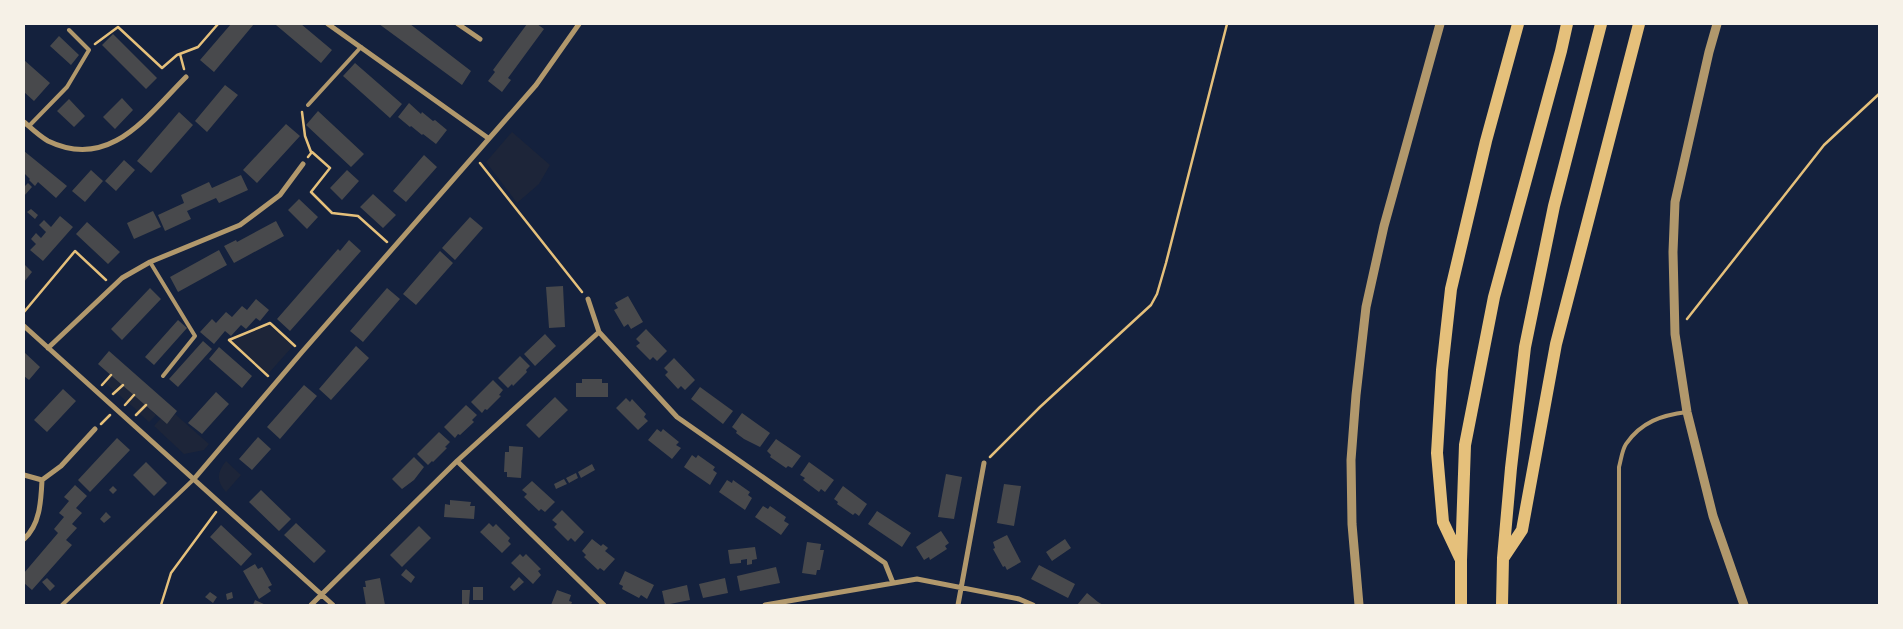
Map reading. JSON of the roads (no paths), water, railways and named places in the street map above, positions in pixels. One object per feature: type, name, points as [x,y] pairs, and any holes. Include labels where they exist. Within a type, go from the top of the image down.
[{"type":"highway","points":[[1461,560],[1443,522],[1437,453],[1442,370],[1451,289],[1486,141],[1518,24]]},
{"type":"highway","points":[[1461,605],[1465,445],[1492,306],[1567,24]]},
{"type":"highway","points":[[1502,605],[1503,558],[1511,468],[1525,347],[1554,206],[1601,24]]},
{"type":"highway","points":[[1503,558],[1522,530],[1556,344],[1639,24]]},
{"type":"street","points":[[328,24],[488,138]]},
{"type":"street","points":[[458,24],[480,39]]},
{"type":"street","points":[[194,479],[473,154],[536,85],[579,24]]},
{"type":"street","points":[[1359,605],[1352,524],[1351,460],[1366,307],[1384,226],[1440,24]]},
{"type":"street","points":[[1717,24],[1675,202],[1673,252],[1675,334],[1687,412],[1712,516],[1744,605]]},
{"type":"street","points":[[24,122],[46,140],[66,148],[88,150],[103,147],[129,134],[186,77]]},
{"type":"street","points":[[48,348],[122,278],[150,262],[240,225],[280,195],[302,164]]},
{"type":"street","points":[[588,299],[599,332],[677,417],[885,563],[893,582]]},
{"type":"street","points":[[24,326],[333,605]]},
{"type":"street","points":[[311,605],[457,461],[599,332]]},
{"type":"street","points":[[42,480],[61,466],[95,429]]},
{"type":"street","points":[[457,461],[604,605]]},
{"type":"street","points":[[958,605],[984,463]]},
{"type":"street","points":[[24,474],[42,480]]},
{"type":"street","points":[[24,539],[34,526],[41,505],[42,480]]},
{"type":"street","points":[[765,605],[917,579],[1019,599],[1033,605]]},
{"type":"lane","points":[[29,126],[66,87],[89,50],[69,30]]},
{"type":"lane","points":[[308,106],[361,47]]},
{"type":"lane","points":[[150,262],[195,336],[163,376]]},
{"type":"lane","points":[[1619,605],[1618,467],[1625,445],[1644,425],[1667,414],[1687,412]]},
{"type":"lane","points":[[62,605],[194,479]]}]
